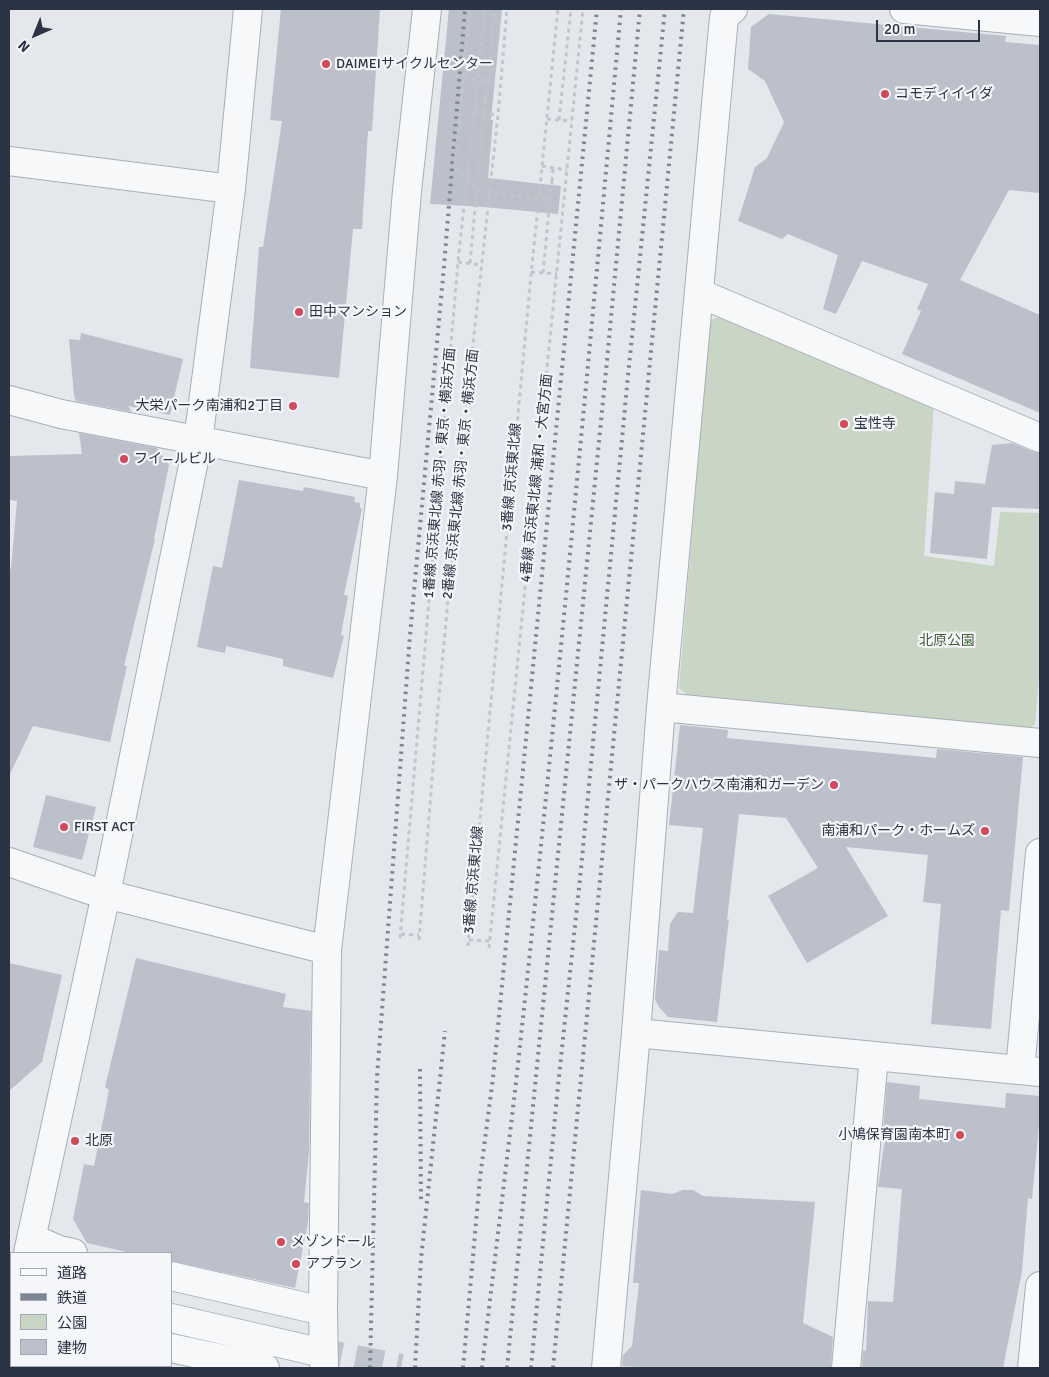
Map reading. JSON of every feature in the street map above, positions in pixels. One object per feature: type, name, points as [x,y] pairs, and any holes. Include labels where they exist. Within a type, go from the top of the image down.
[{"type":"street","points":[[68,1252],[30,1246],[106,894],[198,441],[230,189],[248,9]]},
{"type":"street","points":[[172,1318],[321,1360],[327,950],[383,476],[407,191],[427,9]]},
{"type":"street","points":[[607,1368],[636,1033],[661,706],[724,17],[733,9]]},
{"type":"street","points":[[904,9],[1040,22]]},
{"type":"street","points":[[9,161],[230,189]]},
{"type":"street","points":[[699,293],[1040,438]]},
{"type":"street","points":[[9,400],[61,414],[383,476]]},
{"type":"street","points":[[661,706],[1040,743]]},
{"type":"street","points":[[636,1033],[1030,1071],[1040,854]]},
{"type":"street","points":[[9,862],[90,890],[327,950]]},
{"type":"street","points":[[846,1368],[874,1056]]},
{"type":"street","points":[[172,1276],[323,1311]]},
{"type":"street","points":[[1032,1368],[1040,1286]]},
{"type":"street","points":[[172,1348],[218,1363],[265,1368]]},
{"type":"path","points":[[470,9],[456,165],[477,191],[550,200]]},
{"type":"path","name":"1番線 京浜東北線 赤羽・東京・横浜方面","points":[[419,938],[400,936],[458,262],[485,9]]},
{"type":"path","points":[[470,263],[495,9]]},
{"type":"path","name":"2番線 京浜東北線 赤羽・東京・横浜方面","points":[[419,938],[464,428],[508,9]]},
{"type":"path","name":"3番線 京浜東北線","points":[[468,946],[531,272],[558,9]]},
{"type":"path","points":[[558,120],[571,9]]},
{"type":"path","name":"4番線 京浜東北線 浦和・大宮方面","points":[[489,948],[583,9]]},
{"type":"path","points":[[464,78],[488,81]]},
{"type":"path","points":[[474,112],[498,115]]},
{"type":"path","points":[[547,119],[572,121]]},
{"type":"path","points":[[542,166],[567,170]]},
{"type":"path","points":[[543,273],[553,168]]},
{"type":"path","points":[[458,262],[482,265]]},
{"type":"path","points":[[531,272],[557,274]]},
{"type":"path","points":[[469,940],[490,941]]},
{"type":"green space","name":"北原公園","points":[[722,316],[934,402],[924,556],[994,566],[1000,512],[1040,513],[1040,667],[1035,724],[1028,730],[687,695],[679,688],[710,320]]},
{"type":"building","points":[[281,9],[380,9],[372,131],[368,131],[362,229],[353,229],[339,378],[250,368],[259,247],[263,247],[282,121],[270,120]]},
{"type":"building","points":[[449,9],[502,9],[491,120],[493,120],[488,178],[561,186],[558,214],[430,204]]},
{"type":"building","points":[[769,14],[1006,36],[1005,42],[1040,45],[1040,193],[1009,190],[960,280],[1040,315],[1040,413],[902,354],[921,311],[917,309],[928,284],[862,261],[836,314],[823,309],[838,255],[788,234],[782,239],[738,221],[755,167],[767,158],[784,122],[765,81],[748,69],[751,27]]},
{"type":"building","points":[[81,333],[183,359],[170,415],[128,406],[132,412],[76,401],[69,339],[80,340]]},
{"type":"building","points":[[79,433],[157,448],[169,465],[155,539],[124,666],[127,666],[110,742],[33,726],[9,776],[9,569],[11,569],[17,501],[9,500],[9,456],[82,454]]},
{"type":"building","points":[[1012,443],[1040,453],[1040,509],[992,507],[987,559],[930,553],[935,492],[954,494],[955,481],[985,484],[992,445]]},
{"type":"building","points":[[239,480],[303,491],[304,487],[355,497],[354,502],[360,503],[360,508],[362,509],[344,595],[348,596],[341,635],[344,636],[333,678],[283,666],[283,659],[226,646],[225,653],[197,647],[213,566],[222,568]]},
{"type":"building","points":[[680,725],[728,730],[727,738],[936,758],[937,749],[1023,757],[1009,911],[1001,910],[991,1029],[931,1024],[941,904],[923,902],[928,855],[846,847],[888,916],[807,963],[768,896],[818,868],[786,818],[739,814],[717,1022],[668,1017],[655,999],[659,950],[668,951],[670,924],[678,912],[693,913],[703,828],[669,825]]},
{"type":"building","name":"FIRST ACT","points":[[46,795],[96,807],[82,860],[33,847]]},
{"type":"building","points":[[136,958],[286,994],[283,1007],[311,1011],[309,1152],[304,1202],[309,1203],[308,1222],[295,1288],[172,1261],[172,1252],[127,1252],[87,1243],[73,1219],[84,1164],[94,1166],[109,1090],[105,1087]]},
{"type":"building","points":[[9,963],[62,975],[42,1062],[9,1091]]},
{"type":"building","points":[[887,1082],[920,1086],[919,1099],[1005,1108],[1006,1093],[1040,1096],[1032,1199],[1028,1198],[1022,1271],[1003,1368],[862,1368],[863,1350],[866,1351],[868,1301],[893,1302],[902,1189],[878,1187],[887,1135],[883,1134]]},
{"type":"building","points":[[641,1190],[672,1194],[683,1190],[693,1190],[703,1196],[815,1202],[803,1323],[833,1337],[831,1368],[661,1368],[622,1366],[623,1355],[632,1346],[639,1283],[633,1283]]},
{"type":"tunnel","points":[[314,1351],[401,1368]]},
{"type":"railway","points":[[370,1368],[377,1077],[410,635],[444,266],[465,9]]},
{"type":"railway","points":[[463,1368],[480,1178],[493,1078],[597,9]]},
{"type":"railway","points":[[482,1368],[516,1082],[544,814],[584,412],[621,9]]},
{"type":"railway","points":[[507,1368],[640,9]]},
{"type":"railway","points":[[531,1368],[665,9]]},
{"type":"railway","points":[[553,1368],[684,9]]},
{"type":"railway","points":[[415,1368],[421,1259],[445,1031]]},
{"type":"railway","points":[[420,1069],[421,1204]]},
{"type":"place","name":"DAIMEIサイクルセンター","points":[[326,64]]},
{"type":"place","name":"コモディイイダ","points":[[885,94]]},
{"type":"place","name":"田中マンション","points":[[299,312]]},
{"type":"place","name":"大栄パーク南浦和2丁目","points":[[293,406]]},
{"type":"place","name":"宝性寺","points":[[844,424]]},
{"type":"place","name":"フイ―ルビル","points":[[124,459]]},
{"type":"place","name":"ザ・パークハウス南浦和ガーデン","points":[[834,785]]},
{"type":"place","name":"FIRST ACT","points":[[64,827]]},
{"type":"place","name":"南浦和パーク・ホームズ","points":[[985,831]]},
{"type":"place","name":"小鳩保育園南本町","points":[[960,1135]]},
{"type":"place","name":"北原","points":[[75,1141]]},
{"type":"place","name":"メゾンドール","points":[[281,1242]]},
{"type":"place","name":"アプラン","points":[[296,1264]]}]
